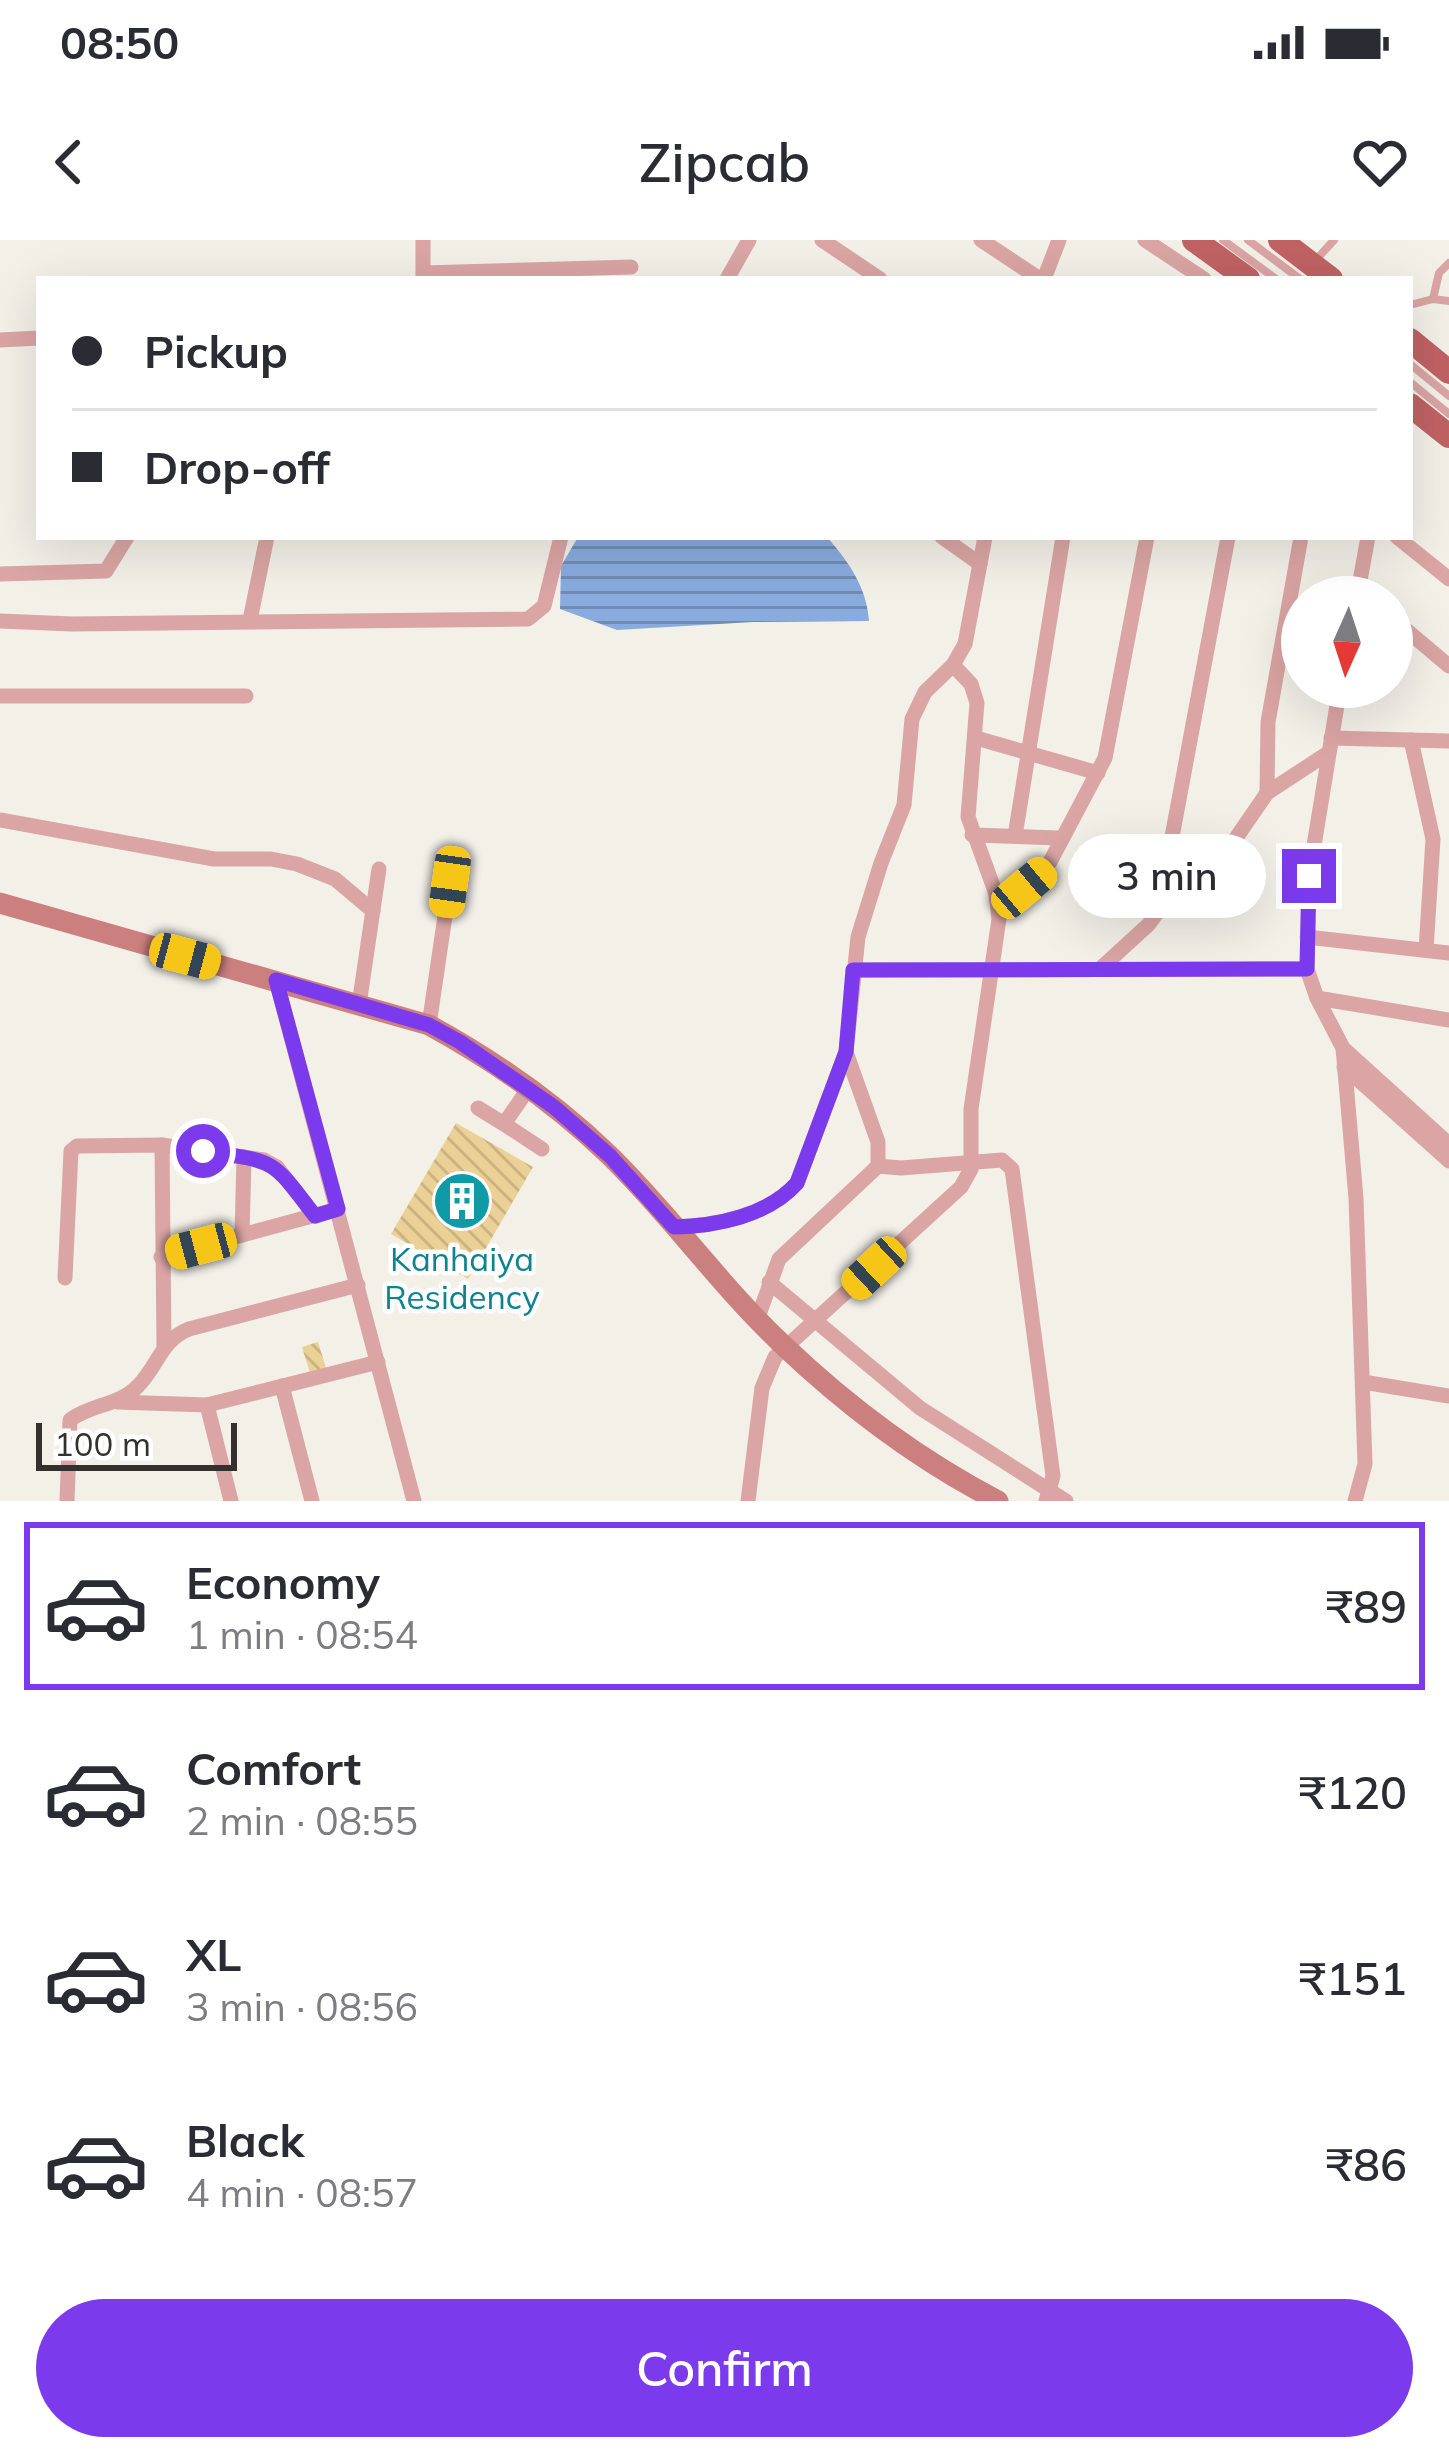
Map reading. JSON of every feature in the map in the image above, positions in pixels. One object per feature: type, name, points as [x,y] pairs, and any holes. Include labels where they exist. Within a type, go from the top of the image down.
[{"type":"main road","points":[[1194,240],[1244,276]]},
{"type":"main road","points":[[1280,240],[1314,274]]},
{"type":"main road","points":[[1413,342],[1449,372]]},
{"type":"main road","points":[[1413,407],[1449,436]]},
{"type":"street","points":[[423,240],[423,276],[631,267]]},
{"type":"street","points":[[731,276],[748,240]]},
{"type":"street","points":[[822,240],[876,276]]},
{"type":"street","points":[[981,240],[1037,276]]},
{"type":"street","points":[[1043,276],[1059,240]]},
{"type":"street","points":[[1145,240],[1199,276]]},
{"type":"street","points":[[0,340],[36,338]]},
{"type":"street","points":[[0,574],[106,571],[125,540]]},
{"type":"street","points":[[250,620],[266,540]]},
{"type":"street","points":[[0,621],[528,619],[544,606],[561,540]]},
{"type":"street","points":[[946,540],[980,564]]},
{"type":"street","points":[[674,1227],[730,1219],[784,1198],[797,1183],[846,1052],[858,937],[880,862],[904,806],[916,705],[934,680],[953,665],[965,644],[984,540]]},
{"type":"street","points":[[1015,836],[1063,540]]},
{"type":"street","points":[[998,908],[1042,872],[1098,773],[1108,748],[1147,540]]},
{"type":"street","points":[[1175,892],[1169,853],[1227,540]]},
{"type":"street","points":[[1267,793],[1268,722],[1300,540]]},
{"type":"street","points":[[1363,576],[1368,540]]},
{"type":"street","points":[[1401,540],[1449,579]]},
{"type":"street","points":[[1413,636],[1449,667]]},
{"type":"street","points":[[749,1492],[769,1366],[961,1187],[972,1160],[971,1109],[998,908],[972,835],[968,801],[976,738],[975,693],[953,665]]},
{"type":"street","points":[[0,696],[246,696]]},
{"type":"street","points":[[1336,708],[1309,876],[1307,969],[1316,998],[1343,1048],[1449,1144]]},
{"type":"street","points":[[976,738],[1098,773]]},
{"type":"street","points":[[1411,740],[1433,839],[1426,950]]},
{"type":"street","points":[[1101,968],[1148,925],[1175,892],[1214,870],[1267,793],[1329,746],[1449,740]]},
{"type":"street","points":[[0,820],[214,859],[297,864],[335,879],[373,911]]},
{"type":"street","points":[[972,835],[1059,838]]},
{"type":"street","points":[[359,1005],[379,868]]},
{"type":"street","points":[[429,1025],[450,882]]},
{"type":"street","points":[[0,903],[429,1025],[527,1089],[610,1156],[757,1319],[878,1426],[941,1472],[998,1501]]},
{"type":"street","points":[[1307,937],[1449,953]]},
{"type":"street","points":[[853,970],[1307,969]]},
{"type":"street","points":[[276,980],[414,1501]]},
{"type":"street","points":[[1316,998],[1449,1020]]},
{"type":"street","points":[[1343,1048],[1356,1198],[1363,1382],[1365,1464],[1355,1501]]},
{"type":"street","points":[[757,1319],[786,1251],[878,1166],[878,1142],[846,1052]]},
{"type":"street","points":[[1344,1067],[1449,1161]]},
{"type":"street","points":[[504,1124],[527,1089]]},
{"type":"street","points":[[478,1108],[542,1149]]},
{"type":"street","points":[[65,1278],[71,1151],[81,1145],[163,1145],[264,1160],[278,1167],[315,1216]]},
{"type":"street","points":[[163,1145],[164,1346]]},
{"type":"street","points":[[242,1235],[244,1157]]},
{"type":"street","points":[[878,1166],[1002,1160],[1014,1175],[1024,1281],[1053,1476],[1048,1497]]},
{"type":"street","points":[[161,1256],[315,1216],[337,1204]]},
{"type":"street","points":[[769,1282],[920,1408],[1048,1497],[1066,1501]]},
{"type":"street","points":[[67,1501],[70,1420],[116,1402],[138,1386],[164,1346],[189,1329],[358,1285]]},
{"type":"street","points":[[116,1402],[207,1405],[378,1362]]},
{"type":"street","points":[[1363,1382],[1449,1396]]},
{"type":"street","points":[[282,1386],[311,1501]]},
{"type":"street","points":[[207,1405],[231,1501]]},
{"type":"lane","points":[[1223,240],[1272,276]]},
{"type":"lane","points":[[1248,240],[1314,274],[1334,240]]},
{"type":"lane","points":[[1433,299],[1439,273],[1449,263]]},
{"type":"lane","points":[[1413,304],[1449,301]]},
{"type":"lane","points":[[1413,366],[1449,395]]},
{"type":"lane","points":[[1413,384],[1449,414]]},
{"type":"water","points":[[576,540],[830,540],[856,576],[869,621],[617,630],[560,609],[561,566]]},
{"type":"building","name":"Kanhaiya Residency","points":[[456,1123],[533,1167],[468,1279],[391,1234]]},
{"type":"building","points":[[318,1342],[326,1368],[310,1373],[302,1347]]},
{"type":"place","name":"Kanhaiya Residency","points":[[462,1201]]},
{"type":"route","points":[[203,1151],[264,1160],[278,1167],[315,1216],[338,1209],[276,980],[429,1025],[460,1042],[554,1107],[610,1156],[674,1227],[730,1219],[784,1198],[797,1183],[846,1052],[853,970],[1307,969],[1309,876]]}]
